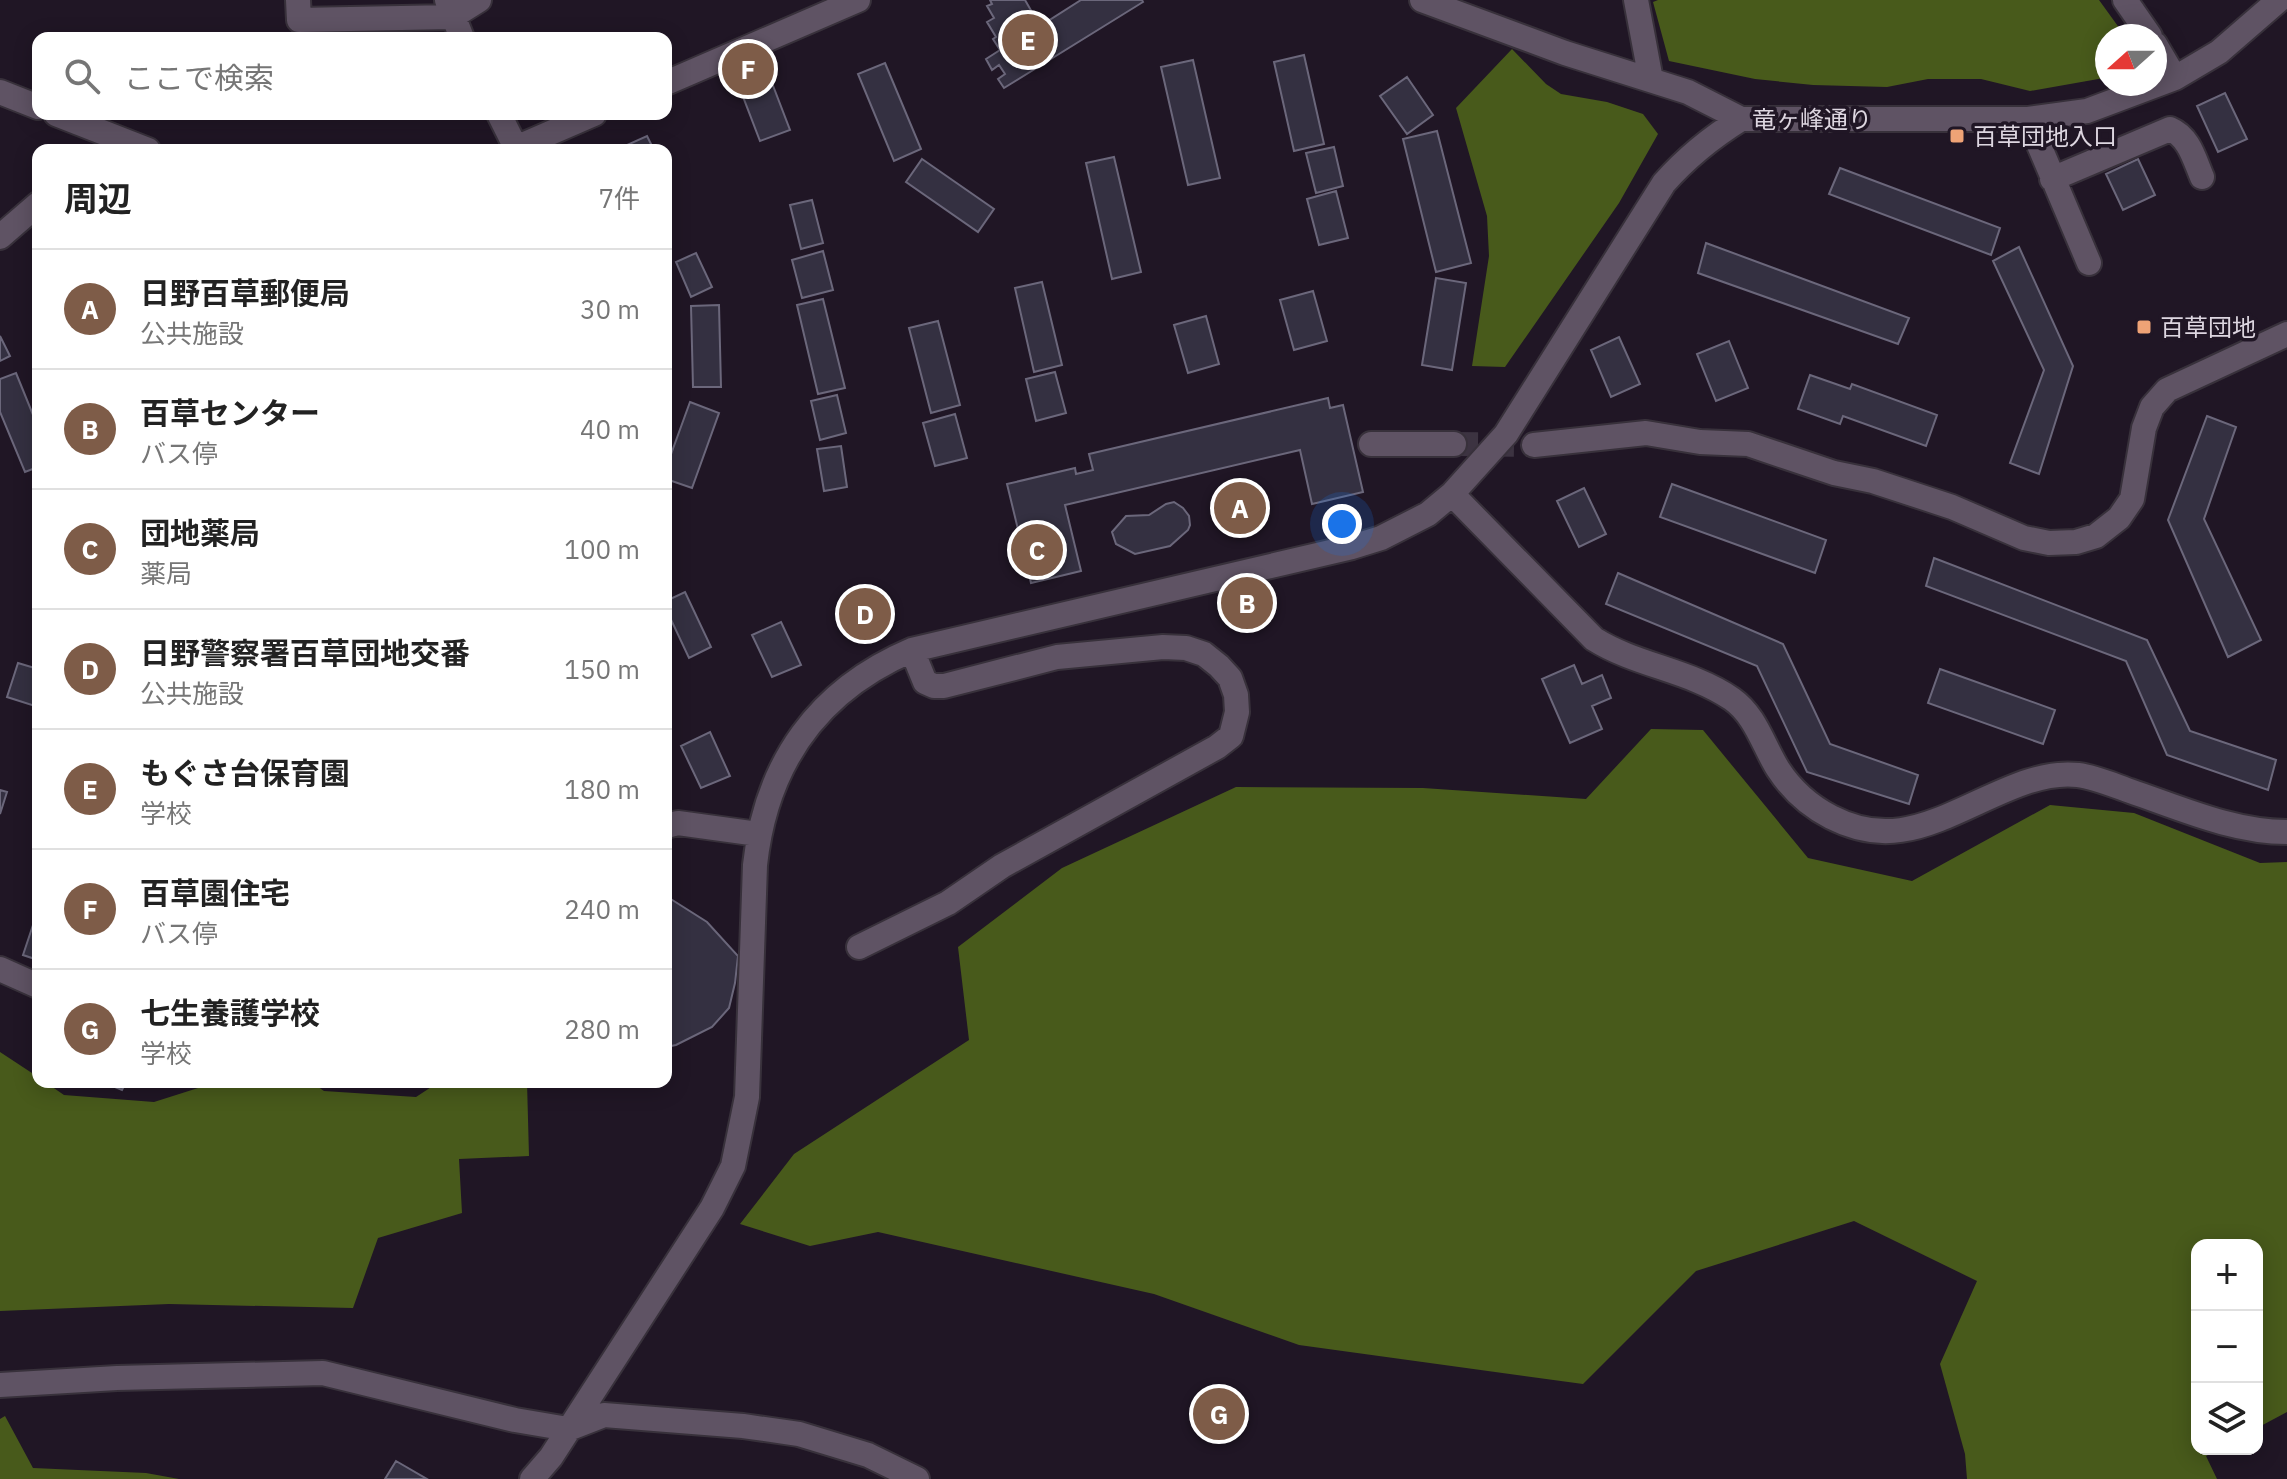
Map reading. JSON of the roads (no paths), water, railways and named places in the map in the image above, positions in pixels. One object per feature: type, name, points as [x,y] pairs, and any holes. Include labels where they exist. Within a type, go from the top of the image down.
[{"type":"street","points":[[298,0],[299,20],[454,18],[479,0]]},
{"type":"street","points":[[672,80],[858,0]]},
{"type":"street","points":[[1422,0],[1565,53],[1688,92],[1741,119]]},
{"type":"street","points":[[1636,0],[1651,80]]},
{"type":"street","points":[[2125,0],[2142,24]]},
{"type":"street","name":"竜ヶ峰通り","points":[[532,1479],[551,1457],[593,1394],[712,1208],[733,1166],[747,1097],[758,834],[775,781],[795,743],[816,714],[864,674],[912,650],[1352,547],[1407,526],[1428,514],[1452,494],[1506,434],[1664,183],[1682,162],[1710,138],[1741,119],[2028,119],[2087,111],[2175,78],[2219,52],[2279,0]]},
{"type":"street","points":[[2167,64],[2175,78]]},
{"type":"street","points":[[0,92],[32,105]]},
{"type":"street","points":[[2028,119],[2089,263]]},
{"type":"street","points":[[66,120],[107,144]]},
{"type":"street","points":[[501,120],[511,144]]},
{"type":"street","points":[[525,144],[580,120]]},
{"type":"street","points":[[2052,179],[2170,129],[2181,134],[2187,142],[2202,177]]},
{"type":"street","points":[[0,237],[32,209]]},
{"type":"street","points":[[1534,445],[1646,433],[1700,442],[1748,444],[1952,507],[2024,538],[2049,543],[2076,542],[2096,536],[2119,518],[2132,499],[2144,428],[2152,407],[2167,390],[2287,334]]},
{"type":"street","points":[[1371,444],[1454,444]]},
{"type":"street","points":[[1452,494],[1594,639],[1615,652],[1703,683],[1734,700],[1755,722],[1778,768],[1797,794],[1818,810],[1848,825],[1881,832],[1927,826],[2046,776],[2078,775],[2244,828],[2287,832]]},
{"type":"street","points":[[859,947],[948,903],[1002,866],[1217,747],[1231,736],[1237,712],[1230,678],[1204,654],[1186,648],[1163,647],[1057,657],[944,686],[925,682],[912,650]]},
{"type":"street","points":[[672,824],[758,834]]},
{"type":"street","points":[[0,969],[32,983]]},
{"type":"street","points":[[0,1385],[323,1373],[515,1420],[568,1429],[604,1415],[776,1430],[844,1446],[917,1479]]},
{"type":"tunnel","points":[[1454,444],[1534,445]]},
{"type":"place","name":"もぐさ台保育園","points":[[1028,40]]},
{"type":"place","name":"百草園住宅","points":[[748,69]]},
{"type":"place","name":"百草団地入口","points":[[1957,136]]},
{"type":"place","name":"百草団地","points":[[2144,327]]},
{"type":"place","name":"日野百草郵便局","points":[[1240,508]]},
{"type":"place","name":"団地薬局","points":[[1037,550]]},
{"type":"place","name":"百草センター","points":[[1247,603]]},
{"type":"place","name":"日野警察署百草団地交番","points":[[865,614]]},
{"type":"place","name":"七生養護学校","points":[[1219,1414]]}]
